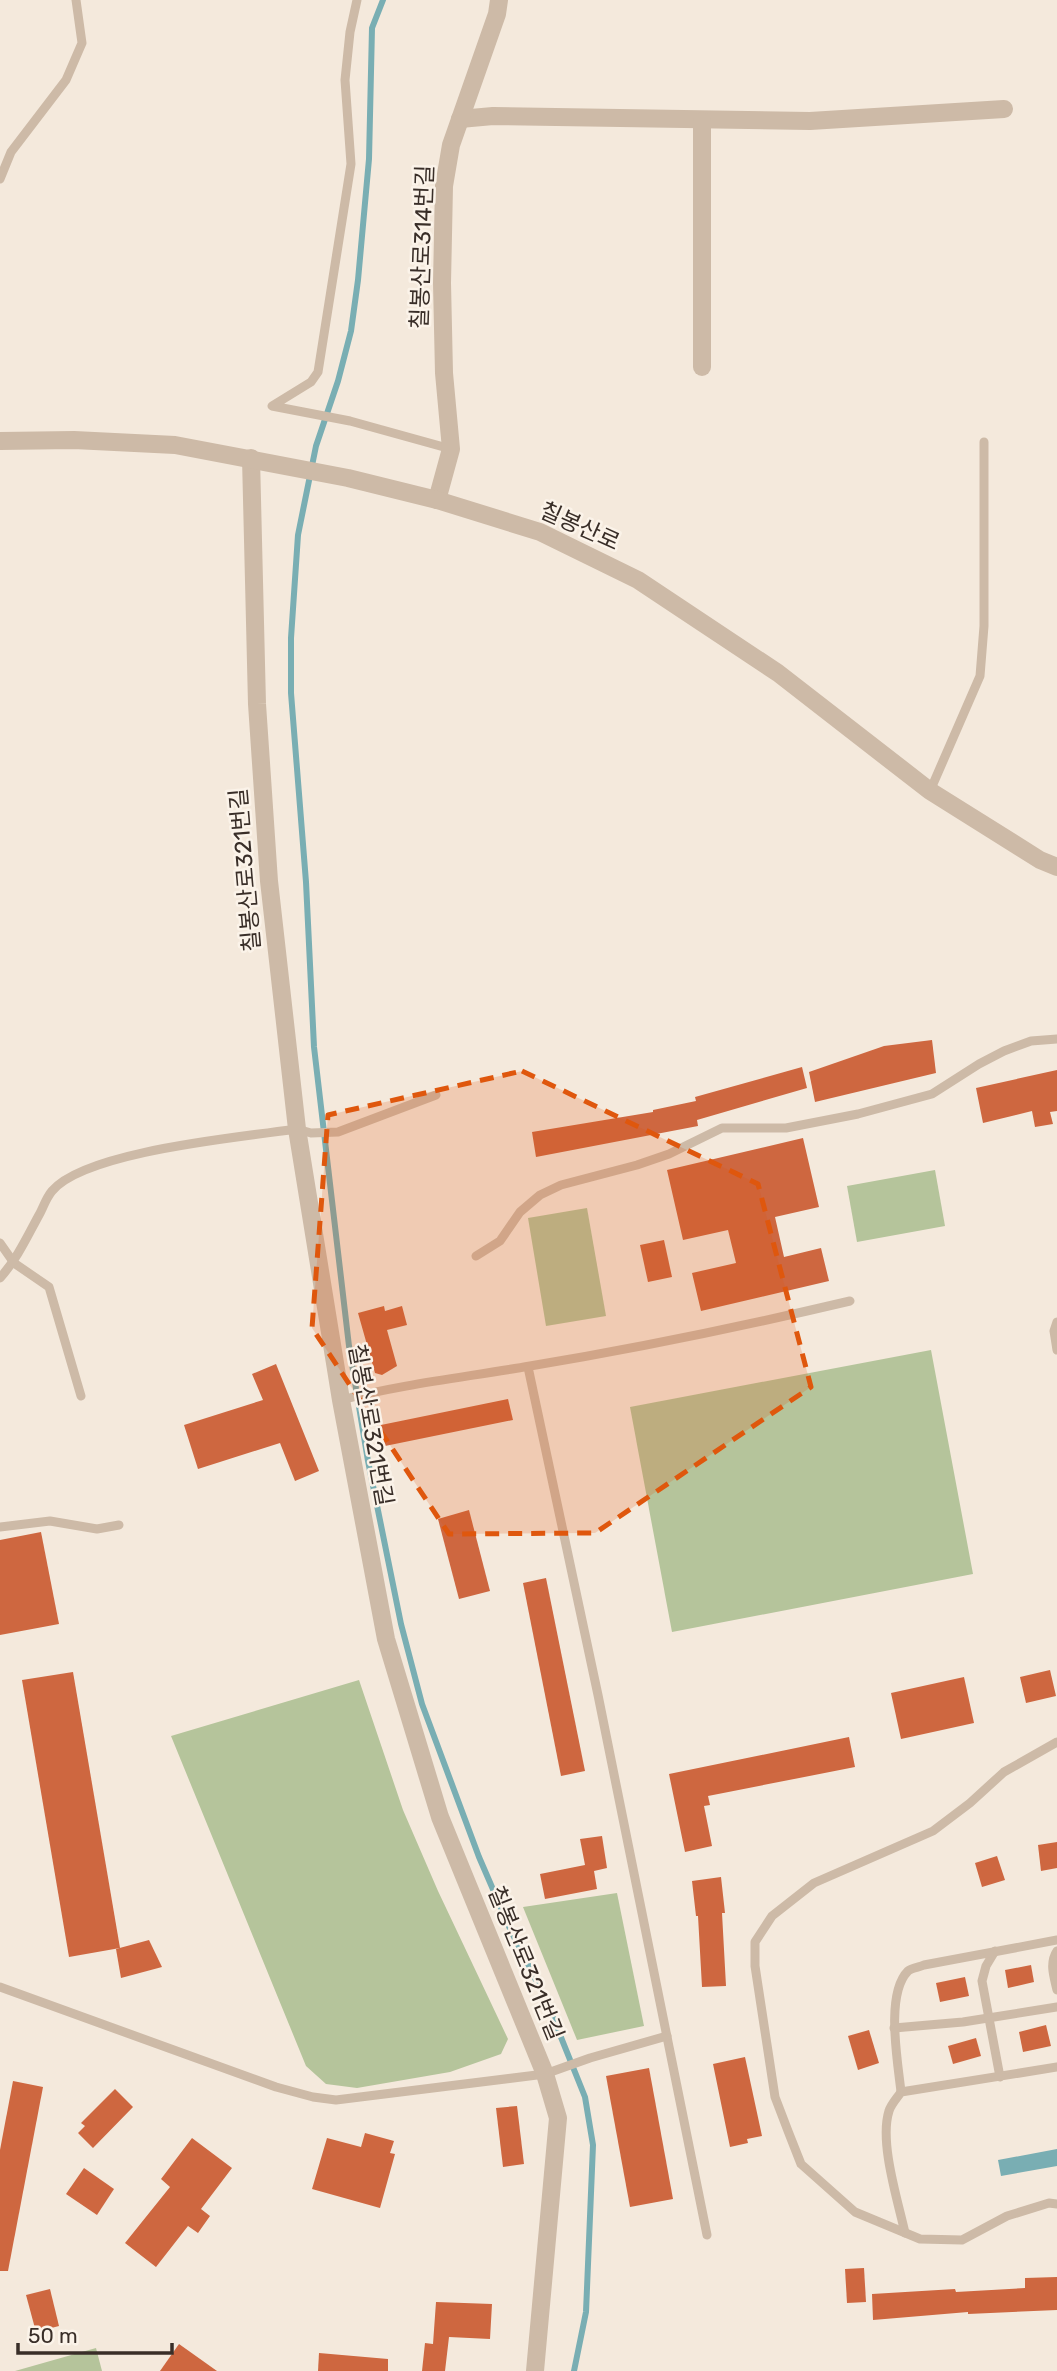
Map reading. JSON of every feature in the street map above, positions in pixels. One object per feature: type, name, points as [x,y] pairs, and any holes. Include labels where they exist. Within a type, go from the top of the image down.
[{"type":"street","name":"칠봉산로314번길","points":[[437,500],[451,449],[444,373],[444,186],[451,145],[497,14],[499,0]]},
{"type":"street","points":[[460,119],[493,116],[810,121],[1004,110]]},
{"type":"street","points":[[702,121],[702,367]]},
{"type":"street","name":"칠봉산로","points":[[0,441],[74,440],[175,445],[348,478],[437,500],[540,532],[638,580],[778,673],[930,791],[1040,860],[1057,867]]},
{"type":"street","name":"칠봉산로321번길","points":[[251,458],[257,704],[269,881],[341,1400],[389,1652],[440,1817],[545,2074],[558,2118],[535,2371]]},
{"type":"lane","points":[[0,179],[10,152],[66,80],[82,43],[76,0]]},
{"type":"lane","points":[[357,0],[350,32],[345,80],[351,163],[318,372],[311,382],[272,405],[350,421],[451,449]]},
{"type":"lane","points":[[930,791],[980,676],[983,651],[984,442]]},
{"type":"lane","points":[[476,1256],[500,1241],[520,1212],[540,1195],[561,1185],[637,1166],[722,1128],[786,1128],[858,1114],[932,1094],[979,1063],[1004,1051],[1031,1041],[1057,1039]]},
{"type":"lane","points":[[0,1278],[14,1263],[52,1191],[73,1174],[102,1162],[152,1152],[304,1131],[338,1132],[436,1095]]},
{"type":"lane","points":[[0,1243],[14,1263],[49,1287],[81,1396]]},
{"type":"lane","points":[[341,1400],[374,1391],[689,1338],[850,1301]]},
{"type":"lane","points":[[1057,1322],[1054,1331],[1057,1350]]},
{"type":"lane","points":[[528,1367],[707,2235]]},
{"type":"lane","points":[[0,1527],[50,1521],[97,1529],[119,1525]]},
{"type":"lane","points":[[1057,1742],[1004,1772],[970,1803],[933,1831],[814,1883],[772,1916],[755,1942],[755,1966],[775,2097],[801,2164],[822,2185],[855,2213],[920,2239],[962,2240],[1007,2216],[1049,2203],[1057,2204]]},
{"type":"lane","points":[[905,2233],[891,2175],[887,2137],[889,2110],[901,2092],[894,2028],[898,1990],[908,1971],[924,1965],[1057,1940]]},
{"type":"lane","points":[[995,1951],[986,1966],[982,1981],[1000,2077]]},
{"type":"lane","points":[[1057,1951],[1052,1973],[1057,1990]]},
{"type":"lane","points":[[0,1987],[276,2087],[336,2100],[545,2074],[667,2036]]},
{"type":"lane","points":[[894,2028],[923,2027],[1057,2007]]},
{"type":"lane","points":[[901,2092],[1057,2067]]},
{"type":"highlighted area","points":[[522,1071],[758,1184],[811,1387],[595,1533],[449,1534],[312,1328],[328,1115]]},
{"type":"green space","points":[[935,1170],[945,1226],[857,1242],[847,1186]]},
{"type":"green space","points":[[587,1208],[606,1316],[546,1326],[528,1218]]},
{"type":"green space","points":[[931,1350],[973,1574],[672,1632],[630,1407]]},
{"type":"green space","points":[[359,1680],[403,1810],[508,2039],[501,2054],[450,2072],[357,2088],[326,2084],[306,2066],[171,1736]]},
{"type":"green space","points":[[617,1893],[644,2026],[577,2040],[523,1907]]},
{"type":"green space","points":[[96,2348],[102,2371],[15,2371]]},
{"type":"water","points":[[1057,2149],[1057,2166],[1001,2176],[998,2160]]},
{"type":"building","points":[[932,1040],[936,1073],[815,1102],[809,1072],[884,1046]]},
{"type":"building","points":[[802,1067],[807,1088],[697,1120],[698,1126],[536,1157],[532,1132],[653,1112],[696,1101],[695,1097]]},
{"type":"building","points":[[1057,1070],[1057,1111],[1050,1112],[1053,1124],[1035,1127],[1032,1111],[983,1123],[976,1088]]},
{"type":"building","points":[[803,1138],[819,1207],[775,1217],[784,1257],[821,1248],[829,1281],[701,1311],[692,1273],[736,1263],[728,1230],[683,1240],[667,1170]]},
{"type":"building","points":[[664,1240],[672,1277],[648,1282],[640,1245]]},
{"type":"building","points":[[384,1306],[385,1311],[402,1306],[407,1325],[387,1330],[397,1366],[382,1375],[375,1373],[358,1313]]},
{"type":"building","points":[[276,1364],[319,1471],[295,1481],[280,1443],[198,1469],[184,1425],[263,1400],[252,1374]]},
{"type":"building","points":[[508,1399],[513,1420],[385,1446],[381,1425]]},
{"type":"building","points":[[469,1510],[490,1591],[459,1599],[438,1519]]},
{"type":"building","points":[[41,1532],[59,1624],[0,1635],[0,1540]]},
{"type":"building","points":[[546,1578],[585,1771],[561,1776],[523,1583]]},
{"type":"building","points":[[1050,1670],[1056,1696],[1026,1703],[1020,1677]]},
{"type":"building","points":[[73,1672],[120,1948],[69,1957],[22,1680]]},
{"type":"building","points":[[964,1677],[974,1723],[901,1739],[891,1693]]},
{"type":"building","points":[[849,1737],[855,1767],[708,1796],[710,1805],[704,1806],[712,1846],[685,1852],[669,1774]]},
{"type":"building","points":[[602,1836],[607,1868],[594,1871],[597,1889],[545,1899],[540,1874],[585,1865],[580,1839]]},
{"type":"building","points":[[1057,1842],[1057,1868],[1041,1871],[1038,1845]]},
{"type":"building","points":[[997,1856],[1005,1880],[982,1887],[975,1863]]},
{"type":"building","points":[[721,1877],[725,1913],[722,1913],[726,1986],[702,1987],[698,1916],[692,1881]]},
{"type":"building","points":[[149,1940],[162,1967],[121,1978],[116,1949]]},
{"type":"building","points":[[1031,1965],[1034,1982],[1008,1988],[1005,1970]]},
{"type":"building","points":[[965,1977],[969,1996],[940,2002],[936,1983]]},
{"type":"building","points":[[1046,2025],[1051,2046],[1023,2052],[1019,2032]]},
{"type":"building","points":[[869,2030],[879,2063],[858,2070],[848,2036]]},
{"type":"building","points":[[976,2038],[981,2056],[953,2064],[948,2046]]},
{"type":"building","points":[[745,2057],[762,2136],[730,2147],[713,2064]]},
{"type":"building","points":[[649,2068],[673,2199],[630,2207],[606,2076]]},
{"type":"building","points":[[13,2081],[43,2087],[8,2271],[0,2271],[0,2150]]},
{"type":"building","points":[[115,2089],[133,2107],[93,2148],[78,2133],[85,2126],[81,2123]]},
{"type":"building","points":[[517,2106],[524,2164],[503,2167],[496,2108]]},
{"type":"building","points":[[365,2133],[394,2141],[390,2153],[395,2154],[380,2208],[312,2189],[327,2138],[361,2147]]},
{"type":"building","points":[[192,2138],[232,2168],[201,2209],[210,2216],[198,2233],[188,2226],[156,2267],[125,2243],[170,2187],[161,2179]]},
{"type":"building","points":[[84,2168],[114,2189],[97,2215],[66,2194]]},
{"type":"building","points":[[864,2268],[866,2302],[847,2303],[845,2269]]},
{"type":"building","points":[[1057,2277],[1057,2310],[968,2312],[873,2320],[872,2294],[1025,2288],[1025,2278]]},
{"type":"building","points":[[50,2289],[59,2326],[36,2332],[26,2295]]},
{"type":"building","points":[[436,2302],[492,2304],[490,2339],[449,2337],[445,2371],[422,2371],[425,2343],[433,2344]]},
{"type":"building","points":[[179,2344],[217,2371],[160,2371]]},
{"type":"building","points":[[319,2353],[388,2359],[388,2371],[318,2371]]},
{"type":"waterway","points":[[383,0],[372,28],[369,159],[351,331],[338,381],[316,446],[298,535],[291,638],[291,693],[306,882],[314,1047],[349,1346],[368,1461],[401,1624],[422,1704],[479,1857],[511,1931],[546,2000],[585,2097],[593,2145],[586,2312],[574,2371]]}]
